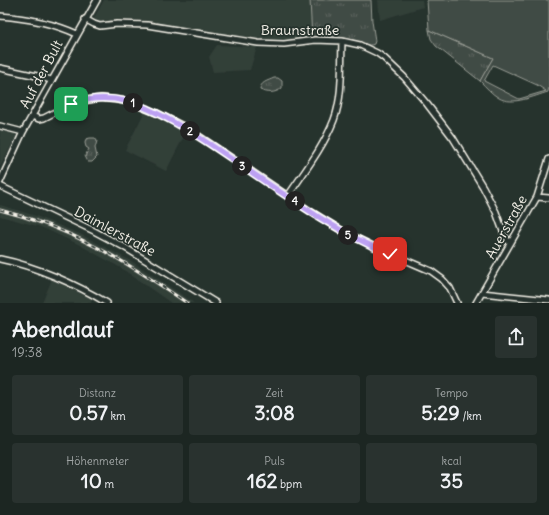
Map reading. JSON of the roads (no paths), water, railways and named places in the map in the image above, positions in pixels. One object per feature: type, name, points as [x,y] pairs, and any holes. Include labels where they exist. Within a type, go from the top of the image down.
[{"type":"street","name":"Auf der Bult","points":[[0,182],[23,132],[97,0]]},
{"type":"street","points":[[0,16],[39,21],[77,34]]},
{"type":"street","name":"Braunstraße","points":[[85,19],[100,26],[117,24],[147,25],[258,43],[284,44],[315,40],[342,41],[360,46],[384,58],[404,76],[428,104],[453,138],[477,176],[496,212],[505,236],[510,242]]},
{"type":"street","points":[[288,196],[322,145],[334,120],[339,96],[342,41]]},
{"type":"street","points":[[0,68],[51,80]]},
{"type":"street","points":[[32,116],[39,119],[44,118],[71,104],[106,98],[126,101],[157,113],[187,128],[288,196],[312,214],[348,235],[431,271],[442,279],[450,288],[457,303]]},
{"type":"street","points":[[0,126],[23,132]]},
{"type":"street","name":"Auerstraße","points":[[476,303],[537,197],[549,159]]},
{"type":"street","name":"Daimlerstraße","points":[[0,186],[94,231],[129,250],[216,303]]},
{"type":"street","points":[[537,197],[549,198]]},
{"type":"street","points":[[0,258],[68,282],[106,303]]},
{"type":"street","points":[[482,293],[549,300]]},
{"type":"railway","points":[[0,210],[51,226],[98,248],[143,274],[187,303]]}]
